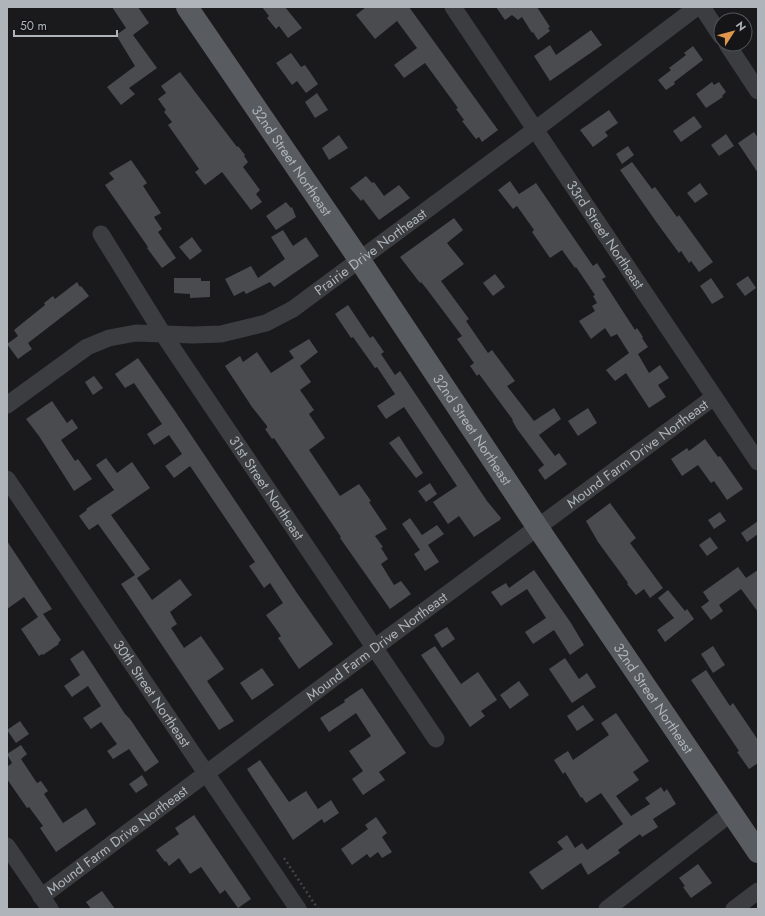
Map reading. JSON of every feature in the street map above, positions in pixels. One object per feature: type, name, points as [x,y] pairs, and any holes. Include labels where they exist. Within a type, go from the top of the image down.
[{"type":"main road","name":"32nd Street Northeast","points":[[187,7],[359,259],[538,528],[758,852]]},
{"type":"street","name":"33rd Street Northeast","points":[[453,7],[758,462]]},
{"type":"street","name":"Prairie Drive Northeast","points":[[7,406],[87,347],[109,338],[136,333],[193,335],[221,334],[266,323],[293,309],[536,129],[697,7]]},
{"type":"street","points":[[702,7],[713,24]]},
{"type":"street","points":[[732,52],[758,91]]},
{"type":"street","name":"31st Street Northeast","points":[[101,234],[163,334],[436,739]]},
{"type":"street","name":"Mound Farm Drive Northeast","points":[[46,903],[206,774],[714,397]]},
{"type":"street","name":"30th Street Northeast","points":[[7,479],[298,909]]},
{"type":"street","points":[[607,909],[731,813]]},
{"type":"street","points":[[7,846],[46,903]]},
{"type":"street","points":[[734,909],[758,891]]},
{"type":"path","points":[[284,858],[318,909]]},
{"type":"building","points":[[112,7],[138,7],[149,23],[133,35],[157,68],[129,88],[135,94],[121,105],[107,87],[135,66],[116,35],[126,28]]},
{"type":"building","points":[[262,7],[285,7],[302,28],[288,38],[279,26],[276,29],[267,18],[269,16]]},
{"type":"building","points":[[366,7],[409,7],[498,130],[482,142],[479,137],[476,139],[462,121],[464,120],[456,109],[458,108],[425,63],[404,78],[394,65],[417,48],[397,21],[375,39],[356,15]]},
{"type":"building","points":[[496,7],[537,7],[550,27],[548,28],[550,31],[538,40],[522,17],[518,20],[512,15],[505,20]]},
{"type":"building","points":[[591,30],[602,45],[550,81],[534,56],[550,45],[556,55]]},
{"type":"building","points":[[693,46],[703,60],[666,90],[658,80],[671,70],[669,68],[686,55],[684,53]]},
{"type":"building","points":[[291,53],[301,67],[305,65],[318,84],[306,93],[297,81],[292,85],[276,63]]},
{"type":"building","points":[[180,72],[237,147],[238,146],[245,155],[244,156],[248,162],[243,167],[260,190],[256,194],[262,202],[251,210],[222,172],[205,185],[195,172],[199,169],[168,125],[172,122],[164,112],[166,110],[158,99],[166,93],[161,86]]},
{"type":"building","points":[[712,82],[714,85],[719,82],[726,92],[722,96],[723,97],[706,108],[696,94]]},
{"type":"building","points":[[317,93],[328,110],[315,118],[305,102]]},
{"type":"building","points":[[609,110],[618,123],[605,132],[608,136],[593,147],[580,130]]},
{"type":"building","points":[[694,116],[702,127],[681,142],[673,131]]},
{"type":"building","points":[[754,132],[758,138],[758,173],[738,143]]},
{"type":"building","points":[[726,134],[734,146],[719,156],[711,145]]},
{"type":"building","points":[[339,135],[348,148],[329,160],[322,148]]},
{"type":"building","points":[[628,146],[634,155],[622,164],[616,154]]},
{"type":"building","points":[[131,160],[147,183],[143,186],[161,213],[154,217],[162,229],[158,232],[176,258],[162,268],[105,185],[114,179],[109,173]]},
{"type":"building","points":[[632,162],[652,189],[655,187],[677,217],[679,215],[713,262],[699,272],[691,261],[689,263],[681,251],[679,253],[620,170]]},
{"type":"building","points":[[366,176],[372,183],[374,182],[384,196],[399,185],[410,198],[379,220],[363,199],[361,201],[350,188]]},
{"type":"building","points":[[510,181],[519,194],[536,183],[593,266],[597,263],[606,277],[602,279],[635,330],[637,328],[648,347],[638,354],[649,373],[660,365],[669,378],[658,385],[666,397],[649,408],[626,373],[615,381],[606,370],[629,353],[617,334],[611,337],[605,328],[591,339],[579,321],[595,311],[592,306],[597,303],[593,296],[595,295],[576,267],[575,268],[562,250],[550,258],[532,232],[534,230],[517,206],[513,209],[498,190]]},
{"type":"building","points":[[700,183],[708,194],[695,203],[687,193]]},
{"type":"building","points":[[286,202],[291,208],[292,207],[296,217],[276,230],[266,216]]},
{"type":"building","points":[[454,218],[463,230],[447,243],[464,264],[441,281],[469,319],[466,321],[488,353],[492,350],[515,381],[507,386],[534,421],[554,408],[561,419],[539,435],[555,456],[559,453],[567,464],[545,480],[538,470],[544,465],[479,374],[477,376],[470,366],[474,363],[457,339],[462,336],[426,288],[421,282],[420,283],[400,257]]},
{"type":"building","points":[[283,230],[293,246],[306,237],[319,256],[274,287],[270,282],[246,294],[244,291],[234,296],[225,279],[251,266],[258,278],[285,259],[271,237]]},
{"type":"building","points":[[192,237],[202,251],[190,260],[179,247]]},
{"type":"building","points":[[495,274],[505,287],[493,296],[483,283]]},
{"type":"building","points":[[748,276],[756,288],[745,296],[736,284]]},
{"type":"building","points":[[174,278],[201,278],[201,281],[210,281],[210,297],[190,298],[190,294],[174,293]]},
{"type":"building","points":[[711,278],[724,297],[712,304],[700,286]]},
{"type":"building","points":[[77,282],[89,296],[28,343],[32,349],[18,359],[7,344],[18,336],[14,330],[45,305],[44,303],[53,296],[55,299]]},
{"type":"building","points":[[348,305],[370,338],[373,336],[384,352],[381,354],[395,375],[400,371],[487,501],[501,518],[474,537],[459,516],[448,524],[433,502],[457,486],[404,407],[386,419],[377,406],[395,394],[377,367],[375,368],[353,337],[351,338],[335,314]]},
{"type":"building","points":[[309,339],[318,352],[300,366],[311,382],[300,390],[314,410],[309,414],[325,438],[309,450],[340,496],[359,484],[371,501],[369,502],[387,529],[375,536],[383,547],[381,548],[388,559],[381,564],[394,585],[401,581],[411,594],[390,609],[340,538],[341,537],[274,438],[272,439],[265,429],[267,426],[252,407],[225,366],[240,356],[243,362],[257,352],[271,373],[294,358],[289,351]]},
{"type":"building","points":[[138,358],[333,644],[299,669],[278,638],[281,636],[266,615],[283,603],[270,583],[264,588],[249,566],[255,562],[190,466],[174,478],[165,466],[182,454],[169,435],[154,445],[147,434],[162,424],[134,383],[125,388],[115,374]]},
{"type":"building","points":[[94,376],[103,388],[93,395],[85,382]]},
{"type":"building","points":[[52,401],[67,423],[72,419],[78,428],[61,440],[75,461],[78,459],[92,479],[74,491],[39,436],[26,419]]},
{"type":"building","points":[[588,408],[597,423],[578,436],[568,421]]},
{"type":"building","points":[[399,436],[423,473],[416,478],[389,443]]},
{"type":"building","points":[[705,439],[718,457],[720,456],[743,489],[727,500],[714,481],[711,483],[698,465],[682,476],[671,459],[687,448],[689,451]]},
{"type":"building","points":[[106,458],[117,473],[132,462],[150,488],[111,515],[150,569],[137,578],[152,600],[180,579],[192,595],[170,612],[177,624],[171,628],[184,648],[201,636],[224,669],[207,681],[234,721],[219,730],[121,584],[135,575],[98,524],[89,530],[79,516],[87,510],[86,509],[114,490],[96,465]]},
{"type":"building","points":[[430,483],[437,494],[426,502],[418,491]]},
{"type":"building","points":[[610,503],[636,538],[630,543],[663,588],[650,598],[644,589],[636,595],[598,542],[586,521]]},
{"type":"building","points":[[720,512],[726,521],[714,529],[708,520]]},
{"type":"building","points":[[410,518],[422,535],[437,525],[444,534],[428,545],[439,562],[425,571],[414,554],[420,550],[402,524]]},
{"type":"building","points":[[758,521],[758,534],[747,542],[741,533]]},
{"type":"building","points":[[710,537],[718,548],[707,556],[699,545]]},
{"type":"building","points":[[7,541],[52,609],[43,614],[61,640],[58,643],[59,644],[43,655],[42,654],[39,656],[21,629],[38,617],[24,597],[7,609]]},
{"type":"building","points":[[738,567],[746,578],[758,570],[758,612],[741,589],[719,605],[723,611],[711,620],[701,607],[709,601],[703,592]]},
{"type":"building","points":[[534,570],[571,623],[584,645],[570,655],[554,630],[533,644],[525,632],[546,618],[527,589],[501,606],[491,592],[506,583],[509,588]]},
{"type":"building","points":[[668,590],[685,611],[687,609],[694,619],[665,642],[657,630],[674,618],[658,598]]},
{"type":"building","points":[[447,627],[455,639],[442,648],[434,635]]},
{"type":"building","points":[[435,646],[461,684],[478,672],[497,700],[481,711],[485,716],[470,727],[421,655]]},
{"type":"building","points":[[713,646],[725,665],[713,673],[701,654]]},
{"type":"building","points":[[83,650],[159,762],[145,772],[129,749],[113,759],[107,751],[117,744],[101,722],[91,729],[83,718],[101,706],[88,686],[72,697],[64,686],[80,675],[70,659]]},
{"type":"building","points":[[565,658],[579,679],[587,673],[596,687],[572,703],[549,669]]},
{"type":"building","points":[[262,668],[274,685],[252,700],[240,683]]},
{"type":"building","points":[[706,670],[730,706],[733,703],[758,740],[758,763],[749,769],[737,752],[739,751],[691,680]]},
{"type":"building","points":[[519,681],[529,695],[510,709],[500,695]]},
{"type":"building","points":[[362,688],[406,753],[379,772],[385,780],[363,795],[352,779],[363,771],[349,751],[371,736],[356,713],[329,732],[320,718],[345,702],[344,700]]},
{"type":"building","points":[[583,705],[594,720],[577,731],[567,716]]},
{"type":"building","points":[[616,713],[649,761],[633,772],[639,780],[616,796],[631,816],[650,804],[645,798],[661,787],[664,792],[667,789],[676,804],[653,819],[658,827],[642,837],[640,834],[618,850],[620,853],[588,875],[581,863],[542,890],[529,872],[563,849],[557,842],[567,835],[575,848],[582,843],[587,850],[623,824],[601,793],[586,803],[582,797],[581,798],[565,772],[563,774],[554,760],[568,751],[573,760],[609,735],[601,723]]},
{"type":"building","points":[[20,721],[29,734],[16,743],[7,730]]},
{"type":"building","points":[[21,745],[27,754],[21,759],[37,783],[41,781],[48,791],[44,794],[63,823],[86,808],[96,824],[56,852],[40,828],[43,826],[29,807],[27,808],[7,779],[7,767],[12,763],[7,754]]},
{"type":"building","points":[[260,760],[289,802],[306,791],[318,809],[331,800],[339,813],[324,823],[322,819],[293,840],[247,769]]},
{"type":"building","points":[[142,775],[148,785],[136,793],[129,784]]},
{"type":"building","points":[[194,815],[251,899],[238,908],[225,890],[220,894],[201,867],[190,874],[179,858],[169,866],[156,850],[179,834],[175,828]]},
{"type":"building","points":[[376,817],[387,833],[382,837],[392,852],[382,858],[378,852],[370,858],[367,854],[352,865],[341,849],[368,829],[365,825]]},
{"type":"building","points":[[698,864],[712,883],[691,898],[683,887],[685,886],[679,878]]},
{"type":"building","points":[[102,891],[115,909],[91,909],[86,902]]}]
